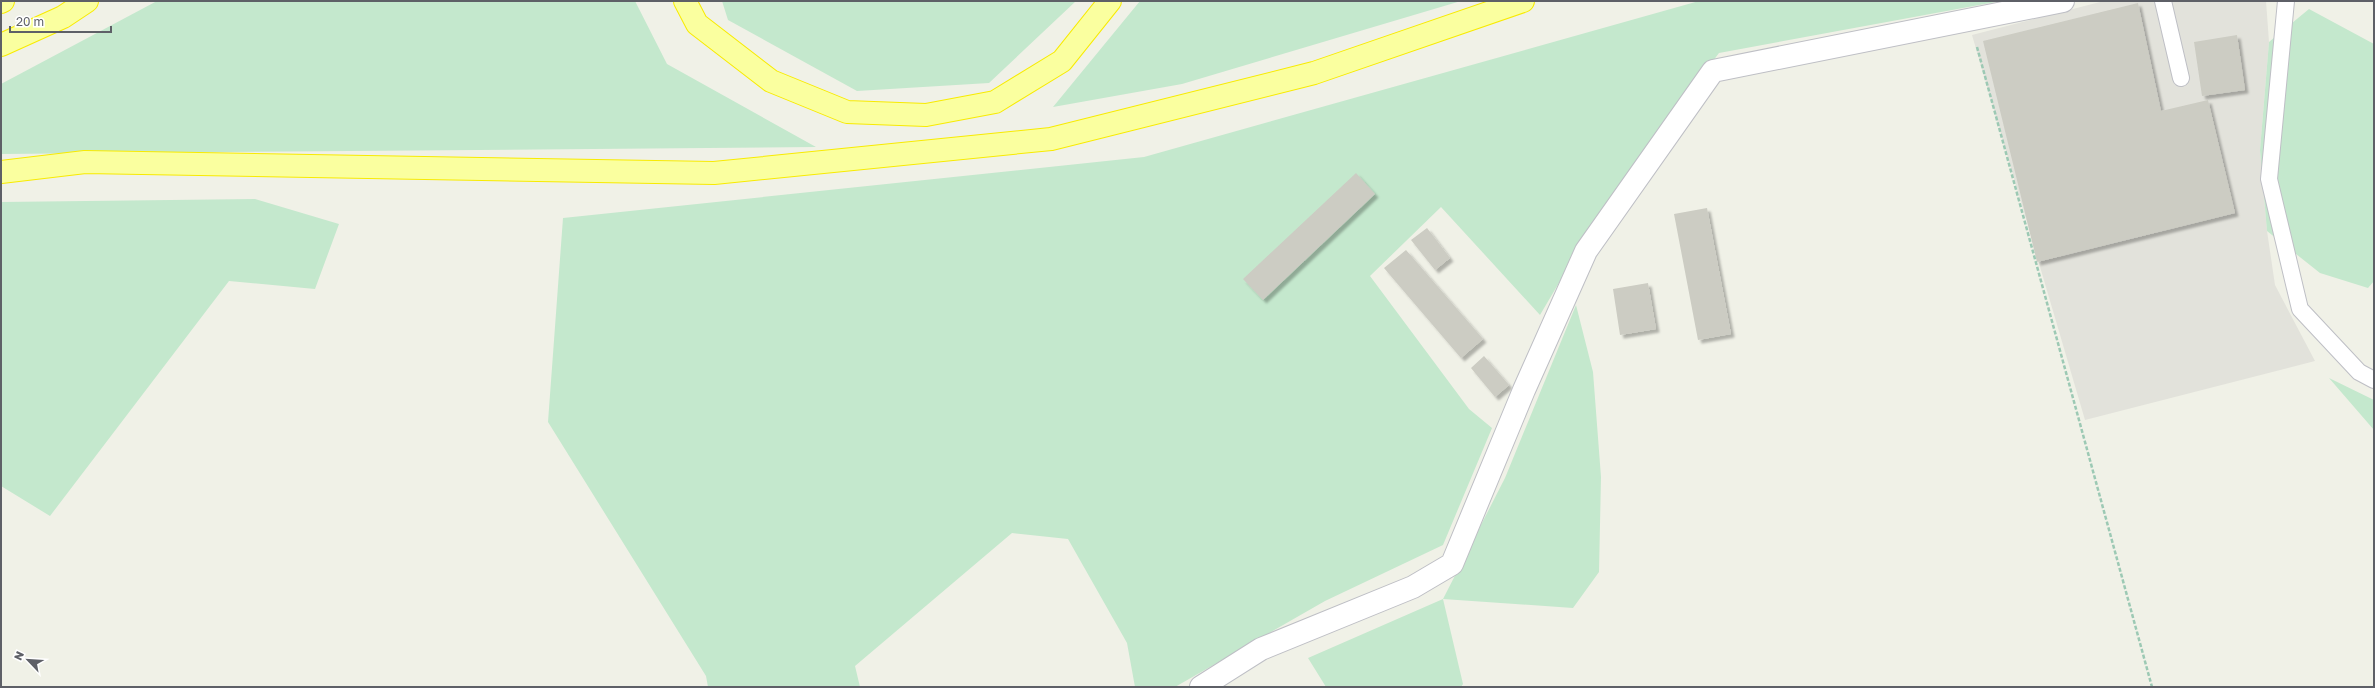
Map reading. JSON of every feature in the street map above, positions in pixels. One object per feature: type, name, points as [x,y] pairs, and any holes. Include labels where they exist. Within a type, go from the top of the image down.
[{"type":"highway","points":[[1,45],[63,17],[88,1]]},
{"type":"highway","points":[[685,1],[697,24],[771,82],[847,112],[926,115],[995,102],[1062,61],[1110,1]]},
{"type":"highway","points":[[1,172],[85,162],[714,173],[1051,138],[1314,73],[1523,1]]},
{"type":"street","points":[[1201,687],[1261,649],[1413,587],[1452,564],[1524,390],[1586,251],[1713,71],[1970,21],[2063,1]]},
{"type":"lane","points":[[2163,1],[2181,78]]},
{"type":"lane","points":[[2286,1],[2269,179],[2300,309],[2359,372],[2374,380]]},
{"type":"path","points":[[1970,21],[2152,687]]},
{"type":"shaded area","points":[[2104,1],[2266,1],[2269,42],[2260,150],[2267,231],[2275,285],[2315,361],[2085,420],[1972,35]]},
{"type":"green space","points":[[157,1],[635,1],[667,64],[816,147],[1,154],[1,84]]},
{"type":"green space","points":[[722,1],[1076,1],[989,83],[857,91],[728,20]]},
{"type":"green space","points":[[1140,1],[1461,1],[1182,84],[1053,107]]},
{"type":"green space","points":[[1699,1],[2001,1],[1719,53],[1606,203],[1540,315],[1441,207],[1370,276],[1469,409],[1492,428],[1443,545],[1325,601],[1175,687],[1135,687],[1127,643],[1068,539],[1012,533],[855,666],[860,687],[708,687],[706,676],[548,422],[563,218],[1144,157]]},
{"type":"green space","points":[[2309,9],[2374,44],[2374,281],[2368,288],[2320,273],[2267,231],[2260,150],[2269,42]]},
{"type":"green space","points":[[255,199],[339,224],[315,289],[229,281],[50,516],[1,486],[1,202]]},
{"type":"green space","points":[[1576,305],[1593,372],[1601,477],[1599,572],[1573,608],[1443,599],[1505,478]]},
{"type":"green space","points":[[2329,378],[2374,400],[2374,430]]},
{"type":"green space","points":[[1443,599],[1463,684],[1461,687],[1326,687],[1308,658]]},
{"type":"building","points":[[2138,3],[2161,111],[2208,100],[2235,213],[2037,262],[1983,41]]},
{"type":"building","points":[[2237,35],[2245,90],[2202,96],[2194,42]]},
{"type":"building","points":[[1356,173],[1375,194],[1263,300],[1243,279]]},
{"type":"building","points":[[1707,208],[1731,334],[1698,340],[1674,214]]},
{"type":"building","points":[[1427,228],[1450,258],[1435,270],[1411,240]]},
{"type":"building","points":[[1406,250],[1483,339],[1461,358],[1384,268]]},
{"type":"building","points":[[1648,283],[1656,329],[1620,335],[1613,289]]},
{"type":"building","points":[[1484,356],[1509,385],[1495,397],[1471,368]]}]
